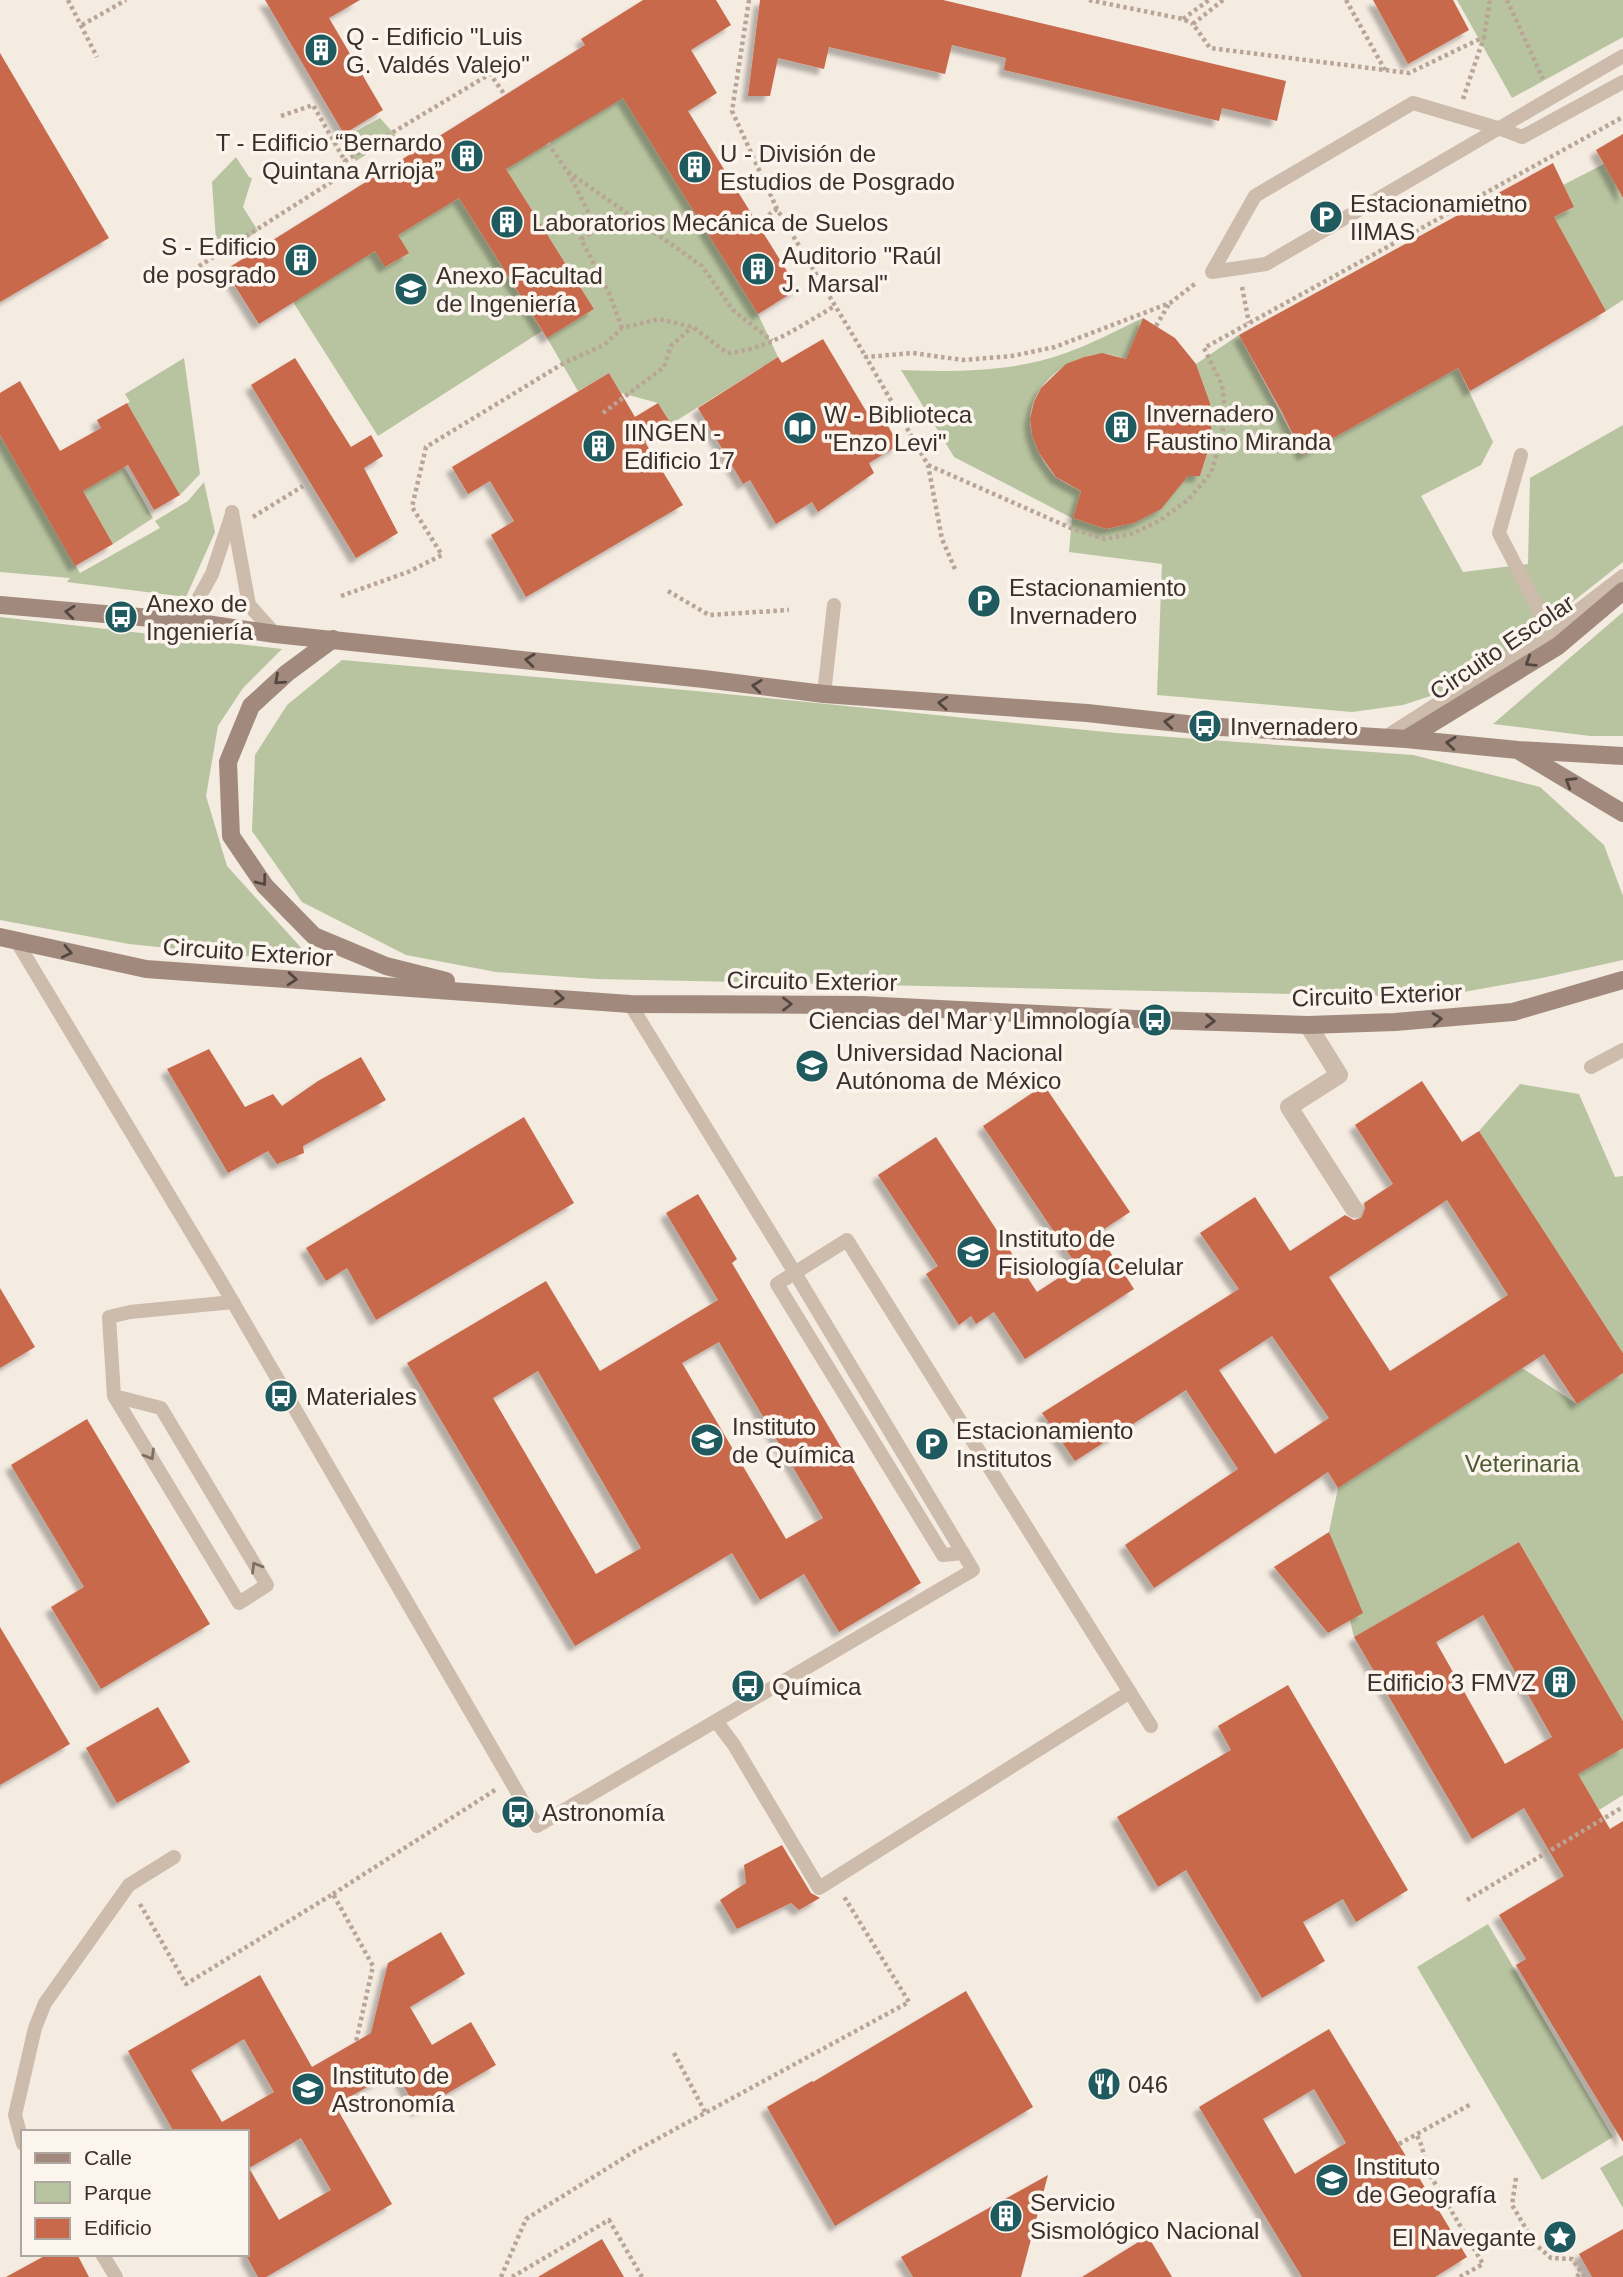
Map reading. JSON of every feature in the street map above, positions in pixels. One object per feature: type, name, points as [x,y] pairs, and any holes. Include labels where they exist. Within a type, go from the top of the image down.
[{"type":"street","name":"Circuito Escolar","points":[[1406,739],[1623,591]]},
{"type":"street","points":[[0,605],[186,621],[275,634],[690,677],[824,694],[1087,713],[1205,726],[1623,756]]},
{"type":"street","points":[[333,639],[287,673],[251,706],[228,762],[231,836],[265,886],[314,936],[386,966],[491,993]]},
{"type":"street","points":[[1518,750],[1623,813]]},
{"type":"street","name":"Circuito Exterior","points":[[8,939],[146,969],[630,1004],[862,1005],[1308,1025],[1513,1013],[1620,979]]},
{"type":"street","points":[[1308,1025],[1339,1075],[1289,1107],[1354,1209]]},
{"type":"lane","points":[[1212,272],[1266,264],[1623,56]]},
{"type":"lane","points":[[1212,272],[1255,196],[1413,103],[1522,137],[1623,82]]},
{"type":"lane","points":[[1521,455],[1499,533],[1554,639]]},
{"type":"lane","points":[[186,621],[212,574],[232,513],[249,605],[275,634]]},
{"type":"lane","points":[[1384,738],[1554,639],[1623,576]]},
{"type":"lane","points":[[824,694],[834,605]]},
{"type":"lane","points":[[8,939],[233,1302],[537,1826],[973,1570],[630,1004]]},
{"type":"lane","points":[[1591,1068],[1623,1050]]},
{"type":"lane","points":[[963,1553],[943,1555],[777,1284],[847,1240],[1151,1726]]},
{"type":"lane","points":[[114,1396],[161,1408],[267,1585],[239,1603],[114,1396],[109,1317],[130,1312],[233,1302]]},
{"type":"lane","points":[[716,1721],[734,1745],[819,1888],[1129,1692]]},
{"type":"lane","points":[[21,2137],[15,2115],[35,2028],[45,2003],[130,1885],[174,1857]]},
{"type":"lane","points":[[103,2256],[116,2277]]},
{"type":"path","points":[[68,0],[97,57]]},
{"type":"path","points":[[82,25],[126,0]]},
{"type":"path","points":[[749,0],[732,111],[777,209],[928,465],[942,540],[955,569]]},
{"type":"path","points":[[1089,0],[1183,19],[1193,24],[1210,48],[1409,73],[1485,37]]},
{"type":"path","points":[[1183,19],[1209,0]]},
{"type":"path","points":[[1193,24],[1223,0]]},
{"type":"path","points":[[1346,0],[1385,70]]},
{"type":"path","points":[[1457,116],[1485,37],[1490,0]]},
{"type":"path","points":[[1507,0],[1552,98]]},
{"type":"path","points":[[345,161],[490,74],[505,95]]},
{"type":"path","points":[[193,270],[350,170],[313,105],[281,116]]},
{"type":"path","points":[[1562,115],[1577,142]]},
{"type":"path","points":[[928,465],[1073,529],[1105,539],[1131,534],[1160,522],[1188,500],[1211,473],[1222,436],[1225,409],[1222,385],[1204,348],[1623,117]]},
{"type":"path","points":[[548,143],[568,171],[597,229]]},
{"type":"path","points":[[345,161],[365,182]]},
{"type":"path","points":[[568,171],[702,266],[733,310],[773,342]]},
{"type":"path","points":[[757,223],[777,209]]},
{"type":"path","points":[[622,328],[609,293],[581,239],[597,229],[632,217]]},
{"type":"path","points":[[1239,268],[1249,323]]},
{"type":"path","points":[[866,357],[913,353],[962,360],[1012,356],[1055,347],[1170,303],[1212,272]]},
{"type":"path","points":[[1156,326],[1170,303]]},
{"type":"path","points":[[341,596],[408,572],[442,555],[412,506],[426,447],[564,363],[604,345],[622,328],[659,319],[693,327],[727,353],[748,351],[773,342],[835,306]]},
{"type":"path","points":[[603,414],[664,367],[671,346],[693,327]]},
{"type":"path","points":[[236,527],[303,486]]},
{"type":"path","points":[[668,591],[709,615],[789,610]]},
{"type":"path","points":[[130,1885],[186,1984],[333,1894],[510,1780]]},
{"type":"path","points":[[1467,1900],[1623,1807]]},
{"type":"path","points":[[501,2277],[526,2219],[635,2151],[909,2002],[833,1879]]},
{"type":"path","points":[[333,1894],[373,1966],[356,2042]]},
{"type":"path","points":[[674,2053],[705,2112]]},
{"type":"path","points":[[1399,2144],[1471,2104]]},
{"type":"path","points":[[1417,2136],[1424,2148],[1423,2160],[1427,2170],[1483,2264],[1460,2277]]},
{"type":"path","points":[[1516,2178],[1512,2205],[1535,2244],[1551,2258],[1572,2259],[1585,2277]]},
{"type":"path","points":[[512,2277],[609,2220],[642,2277]]},
{"type":"path","points":[[1577,2277],[1581,2271]]},
{"type":"green space","points":[[1457,0],[1623,0],[1623,37],[1512,98]]},
{"type":"green space","points":[[609,75],[758,314],[778,357],[671,424],[658,403],[621,393],[609,373],[578,391],[547,338],[594,309],[506,169]]},
{"type":"green space","points":[[380,118],[396,136],[356,161],[340,140]]},
{"type":"green space","points":[[236,157],[252,178],[243,207],[258,231],[224,253],[216,241],[212,182]]},
{"type":"green space","points":[[1604,164],[1623,198],[1623,300],[1606,311],[1572,250],[1507,243],[1574,207],[1563,185]]},
{"type":"green space","points":[[459,198],[542,331],[378,436],[293,302],[375,251],[386,267],[408,253],[398,235]]},
{"type":"green space","points":[[1143,318],[1126,359],[1102,354],[1087,356],[1052,375],[1036,395],[1030,420],[1036,446],[1057,478],[1081,491],[1073,518],[1106,529],[1134,523],[1160,509],[1188,476],[1200,476],[1212,438],[1210,403],[1196,364],[1239,335],[1303,455],[1458,368],[1493,442],[1481,465],[1421,496],[1463,572],[1528,564],[1530,478],[1623,425],[1623,562],[1489,668],[1452,689],[1403,705],[1352,712],[1157,695],[1162,564],[1069,552],[1072,518],[954,457],[901,370],[963,371],[1004,368],[1044,360],[1093,342]]},
{"type":"green space","points":[[184,358],[200,474],[180,495],[127,403],[130,402],[125,394]]},
{"type":"green space","points":[[0,435],[80,573],[160,528],[155,521],[188,501],[204,482],[215,532],[186,597],[67,582],[70,578],[0,572]]},
{"type":"green space","points":[[124,467],[153,518],[113,544],[83,491]]},
{"type":"green space","points":[[1623,612],[1623,736],[1590,736],[1493,724]]},
{"type":"green space","points":[[0,617],[282,649],[243,688],[218,726],[206,796],[227,866],[315,963],[129,944],[0,920]]},
{"type":"green space","points":[[342,660],[696,691],[1116,733],[1413,755],[1540,787],[1604,845],[1623,896],[1623,960],[1436,997],[597,979],[496,972],[406,955],[302,902],[252,831],[255,755],[287,705]]},
{"type":"green space","points":[[1520,1084],[1579,1094],[1615,1177],[1623,1176],[1623,1353],[1479,1131]]},
{"type":"green space","name":"Veterinaria","points":[[1522,1368],[1577,1404],[1623,1373],[1623,1721],[1519,1542],[1354,1637],[1329,1532],[1338,1488]]},
{"type":"green space","points":[[1623,1748],[1623,1795],[1599,1810],[1578,1774]]},
{"type":"green space","points":[[1488,1924],[1613,2137],[1542,2180],[1417,1967]]},
{"type":"green space","points":[[1623,2155],[1623,2208],[1600,2168]]},
{"type":"building","name":"Q - Edificio \"Luis G. Valdés Valejo\"","points":[[265,0],[360,0],[329,18],[383,110],[344,134]]},
{"type":"building","points":[[643,0],[716,0],[731,25],[691,50],[717,93],[688,111],[798,289],[758,314],[623,98],[506,169],[594,309],[547,338],[459,198],[398,235],[409,253],[385,267],[375,251],[259,324],[225,270],[585,45],[581,39]]},
{"type":"building","points":[[760,0],[943,0],[1286,81],[1277,121],[1222,108],[1219,121],[1004,70],[1006,58],[952,45],[945,74],[829,47],[824,69],[778,58],[770,96],[748,96]]},
{"type":"building","points":[[1373,0],[1453,0],[1469,30],[1408,64]]},
{"type":"building","points":[[0,53],[109,238],[0,302]]},
{"type":"building","points":[[1623,134],[1623,198],[1596,150]]},
{"type":"building","points":[[1553,163],[1574,207],[1554,217],[1606,311],[1470,391],[1458,368],[1303,455],[1239,335]]},
{"type":"building","name":"Invernadero Faustino Miranda","points":[[1143,318],[1175,338],[1196,364],[1210,403],[1212,438],[1200,476],[1188,476],[1161,509],[1134,523],[1106,529],[1073,518],[1081,491],[1056,477],[1039,453],[1032,435],[1030,419],[1041,388],[1066,364],[1102,353],[1126,359]]},
{"type":"building","name":"W - Biblioteca \"Enzo Levi\"","points":[[823,339],[866,411],[876,405],[899,445],[869,463],[874,473],[818,512],[812,502],[776,524],[750,480],[743,484],[698,408],[778,357],[782,363]]},
{"type":"building","points":[[295,358],[351,447],[371,435],[383,456],[364,468],[398,533],[356,558],[251,385]]},
{"type":"building","points":[[609,373],[635,417],[658,403],[671,424],[645,442],[683,505],[526,597],[491,535],[514,521],[490,481],[468,494],[452,467]]},
{"type":"building","points":[[20,381],[60,451],[101,428],[97,420],[127,403],[180,495],[154,510],[128,465],[83,491],[113,544],[75,566],[0,435],[0,393]]},
{"type":"building","points":[[209,1049],[245,1107],[273,1094],[282,1106],[318,1081],[361,1057],[386,1100],[303,1146],[304,1153],[277,1164],[268,1151],[228,1173],[167,1069]]},
{"type":"building","points":[[1422,1081],[1462,1142],[1479,1131],[1623,1353],[1623,1373],[1577,1404],[1544,1354],[1338,1488],[1328,1472],[1154,1588],[1125,1545],[1238,1469],[1186,1390],[1075,1461],[1042,1413],[1239,1289],[1200,1233],[1255,1197],[1290,1251],[1345,1215],[1354,1220],[1361,1218],[1365,1209],[1364,1203],[1393,1184],[1355,1125]],"holes":[[[1447,1200],[1508,1295],[1390,1371],[1329,1277]],[[1272,1336],[1329,1418],[1275,1454],[1219,1370]]]},
{"type":"building","points":[[1044,1085],[1130,1212],[1098,1233],[1134,1289],[1025,1359],[994,1312],[976,1324],[971,1316],[959,1325],[926,1274],[938,1266],[878,1175],[936,1137],[1037,1292],[1077,1266],[983,1126]]},
{"type":"building","points":[[524,1117],[574,1203],[376,1320],[347,1268],[326,1281],[306,1248]]},
{"type":"building","points":[[698,1194],[737,1259],[732,1263],[921,1583],[839,1632],[804,1574],[760,1600],[732,1553],[575,1646],[407,1363],[546,1281],[600,1371],[718,1300],[666,1213]],"holes":[[[719,1342],[823,1518],[786,1539],[682,1363]],[[538,1371],[641,1548],[596,1574],[493,1398]]]},
{"type":"building","points":[[0,1288],[35,1347],[0,1368]]},
{"type":"building","points":[[87,1419],[210,1624],[101,1689],[51,1607],[84,1587],[11,1465]]},
{"type":"building","points":[[1329,1532],[1363,1613],[1328,1633],[1274,1567]]},
{"type":"building","name":"Edificio 3 FMVZ","points":[[1519,1542],[1623,1721],[1623,1748],[1578,1774],[1610,1829],[1623,1821],[1623,2142],[1516,1965],[1526,1959],[1499,1915],[1564,1876],[1524,1808],[1472,1839],[1354,1637]],"holes":[[[1483,1615],[1552,1737],[1505,1764],[1436,1642]]]},
{"type":"building","points":[[0,1627],[70,1744],[0,1785]]},
{"type":"building","points":[[1288,1685],[1408,1890],[1356,1922],[1343,1899],[1303,1922],[1325,1961],[1262,1998],[1186,1870],[1158,1887],[1117,1817],[1231,1750],[1218,1726]]},
{"type":"building","points":[[158,1707],[190,1762],[117,1803],[86,1748]]},
{"type":"building","points":[[782,1845],[811,1893],[820,1898],[799,1910],[791,1903],[737,1929],[720,1900],[746,1883],[744,1865]]},
{"type":"building","name":"Instituto de Astronomía","points":[[441,1932],[465,1974],[410,2007],[432,2045],[471,2022],[496,2065],[417,2111],[396,2071],[335,2105],[392,2204],[266,2277],[258,2277],[247,2257],[248,2130],[173,2130],[128,2051],[260,1975],[312,2067],[371,2033],[388,1963]],"holes":[[[244,2039],[274,2092],[222,2122],[191,2070]],[[301,2138],[331,2190],[279,2220],[249,2168]]]},
{"type":"building","points":[[966,1991],[1033,2107],[835,2226],[767,2107]]},
{"type":"building","points":[[1329,2029],[1467,2257],[1435,2277],[1302,2277],[1199,2107]],"holes":[[[1314,2089],[1346,2143],[1295,2174],[1263,2119]]]},
{"type":"building","name":"Servicio Sismológico Nacional","points":[[1048,2175],[1021,2277],[913,2277],[901,2257]]},
{"type":"building","points":[[1623,2229],[1623,2277],[1592,2277],[1579,2254]]},
{"type":"building","points":[[1148,2236],[1172,2277],[1082,2277]]},
{"type":"building","points":[[602,2239],[624,2277],[538,2277]]},
{"type":"building","points":[[44,2256],[78,2256],[89,2277],[6,2277]]},
{"type":"place","name":"Q - Edificio \"Luis G. Valdés Valejo\"","points":[[321,50]]},
{"type":"place","name":"T - Edificio “Bernardo Quintana Arrioja”","points":[[467,156]]},
{"type":"place","name":"U - División de Estudios de Posgrado","points":[[695,167]]},
{"type":"place","name":"Estacionamietno IIMAS","points":[[1326,217]]},
{"type":"place","name":"Laboratorios Mecánica de Suelos","points":[[507,222]]},
{"type":"place","name":"S - Edificio de posgrado","points":[[301,260]]},
{"type":"place","name":"Auditorio \"Raúl J. Marsal\"","points":[[758,269]]},
{"type":"place","name":"Anexo Facultad de Ingeniería","points":[[411,289]]},
{"type":"place","name":"Invernadero Faustino Miranda","points":[[1121,427]]},
{"type":"place","name":"W - Biblioteca \"Enzo Levi\"","points":[[800,428]]},
{"type":"place","name":"IINGEN - Edificio 17","points":[[599,446]]},
{"type":"place","name":"Estacionamiento Invernadero","points":[[984,601]]},
{"type":"place","name":"Anexo de Ingeniería","points":[[121,617]]},
{"type":"place","name":"Invernadero","points":[[1205,726]]},
{"type":"place","name":"Ciencias del Mar y Limnología","points":[[1155,1020]]},
{"type":"place","name":"Universidad Nacional Autónoma de México","points":[[812,1066]]},
{"type":"place","name":"Instituto de Fisiología Celular","points":[[973,1252]]},
{"type":"place","name":"Materiales","points":[[281,1396]]},
{"type":"place","name":"Instituto de Química","points":[[707,1440]]},
{"type":"place","name":"Estacionamiento Institutos","points":[[932,1444]]},
{"type":"place","name":"Edificio 3 FMVZ","points":[[1560,1682]]},
{"type":"place","name":"Química","points":[[748,1686]]},
{"type":"place","name":"Astronomía","points":[[518,1812]]},
{"type":"place","name":"046","points":[[1104,2084]]},
{"type":"place","name":"Instituto de Astronomía","points":[[308,2089]]},
{"type":"place","name":"Instituto de Geografía","points":[[1332,2180]]},
{"type":"place","name":"Servicio Sismológico Nacional","points":[[1006,2216]]},
{"type":"place","name":"El Navegante","points":[[1560,2237]]}]
